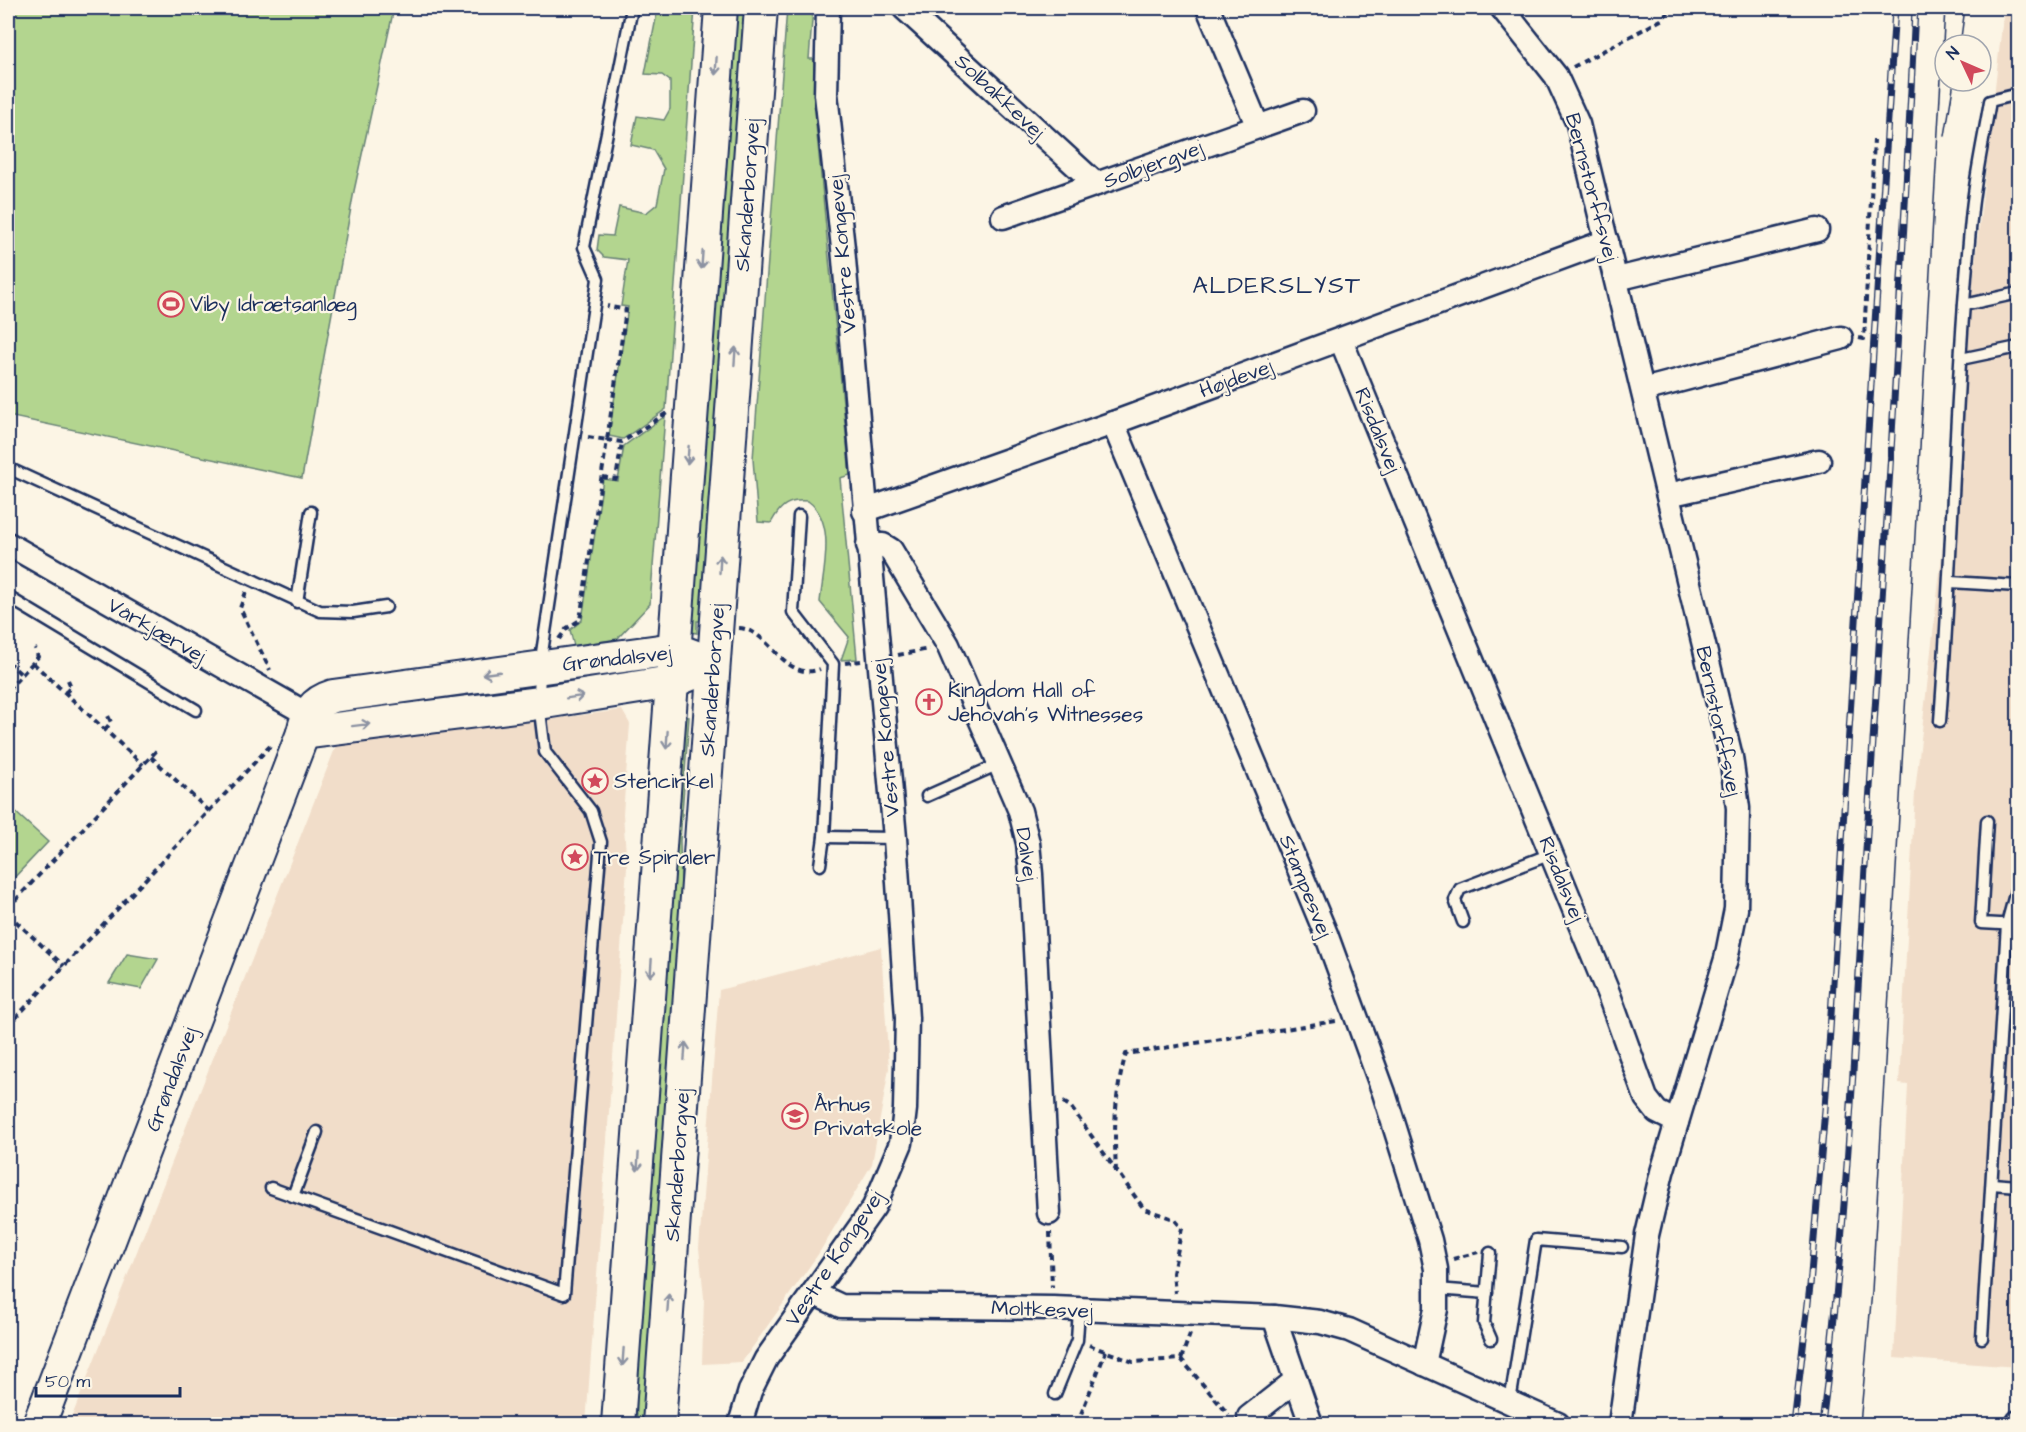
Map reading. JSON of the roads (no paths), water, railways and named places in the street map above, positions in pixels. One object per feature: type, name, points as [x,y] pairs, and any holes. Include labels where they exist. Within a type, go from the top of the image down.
[{"type":"main road","name":"Skanderborgvej","points":[[618,1425],[721,8]]},
{"type":"main road","name":"Skanderborgvej","points":[[659,1425],[761,8]]},
{"type":"main road","name":"Grøndalsvej","points":[[39,1425],[305,723],[316,704],[333,696],[674,649],[714,664]]},
{"type":"main road","name":"Grøndalsvej","points":[[305,723],[538,702],[671,682],[714,664]]},
{"type":"street","name":"Vestre Kongevej","points":[[740,1425],[750,1391],[766,1359],[874,1207],[901,1143],[905,1109],[907,1018],[895,838],[864,511],[843,248],[826,94],[828,8]]},
{"type":"street","name":"Solbakkevej","points":[[904,8],[1096,184]]},
{"type":"street","points":[[1208,8],[1258,127]]},
{"type":"street","name":"Bernstorffsvej","points":[[1502,8],[1556,76],[1578,124],[1731,758],[1738,808],[1736,909],[1726,959],[1677,1122]]},
{"type":"street","name":"Solbjergvej","points":[[1003,217],[1303,111]]},
{"type":"street","name":"Bernstorffsvej","points":[[1617,279],[1817,230]]},
{"type":"street","name":"Højdevej","points":[[864,511],[1113,423],[1607,241]]},
{"type":"street","points":[[1643,390],[1852,338]]},
{"type":"street","name":"Risdalsvej","points":[[1341,340],[1609,995],[1646,1098],[1657,1112],[1677,1122]]},
{"type":"street","name":"Stampesvej","points":[[1113,423],[1326,934],[1384,1093],[1435,1264],[1436,1309],[1424,1364]]},
{"type":"street","points":[[1668,495],[1819,461]]},
{"type":"street","name":"Vårkjærvej","points":[[8,544],[305,723]]},
{"type":"street","name":"Dalvej","points":[[868,545],[883,545],[891,549],[948,645],[1020,811],[1028,843],[1049,1213]]},
{"type":"street","points":[[1620,1425],[1647,1235],[1677,1122]]},
{"type":"street","name":"Moltkesvej","points":[[813,1293],[841,1306],[1053,1308],[1274,1317],[1320,1322],[1349,1330],[1558,1425]]},
{"type":"street","points":[[1274,1317],[1311,1425]]},
{"type":"street","points":[[1240,1417],[1296,1380]]},
{"type":"lane","points":[[271,1188],[564,1294],[601,842],[591,811],[545,752],[538,702],[540,666],[598,279],[584,247],[632,8]]},
{"type":"lane","points":[[1940,721],[1950,582],[1960,359],[1973,206],[1990,101],[2019,94]]},
{"type":"lane","points":[[1964,304],[2019,293]]},
{"type":"lane","points":[[1960,359],[2019,347]]},
{"type":"lane","points":[[8,468],[321,611],[352,612],[386,607]]},
{"type":"lane","points":[[297,602],[311,512]]},
{"type":"lane","points":[[799,516],[793,612],[833,664],[824,837],[820,865]]},
{"type":"lane","points":[[1950,582],[2019,586]]},
{"type":"lane","points":[[8,597],[196,710]]},
{"type":"lane","points":[[927,796],[999,764]]},
{"type":"lane","points":[[1987,821],[1981,923],[2013,925]]},
{"type":"lane","points":[[824,837],[895,838]]},
{"type":"lane","points":[[1462,922],[1455,900],[1460,889],[1551,854]]},
{"type":"lane","points":[[1982,1338],[2013,925],[2019,883]]},
{"type":"lane","points":[[293,1196],[317,1132]]},
{"type":"lane","points":[[1992,1184],[2019,1186]]},
{"type":"lane","points":[[1510,1402],[1536,1240],[1622,1247]]},
{"type":"lane","points":[[1490,1253],[1484,1323],[1491,1339]]},
{"type":"lane","points":[[1437,1289],[1487,1293]]},
{"type":"lane","points":[[1055,1394],[1077,1340],[1079,1310]]},
{"type":"tram line","points":[[1860,1424],[1872,1291],[1945,8]]},
{"type":"tram line","points":[[1962,33],[1965,8]]},
{"type":"tram line","points":[[1945,136],[1952,93]]},
{"type":"railway","points":[[1794,1424],[1810,1286],[1825,1109],[1895,8]]},
{"type":"railway","points":[[1822,1424],[1838,1277],[1849,1130],[1893,421],[1915,8]]},
{"type":"place","name":"Viby Idrætsanlæg","points":[[171,304]]},
{"type":"place","name":"Kingdom Hall of Jehovah's Witnesses","points":[[929,702]]},
{"type":"place","name":"Stencirkel","points":[[595,781]]},
{"type":"place","name":"Tre Spiraler","points":[[575,857]]},
{"type":"place","name":"Århus Privatskole","points":[[795,1116]]},
{"type":"district","name":"ALDERSLYST","points":[[1277,285]]}]
